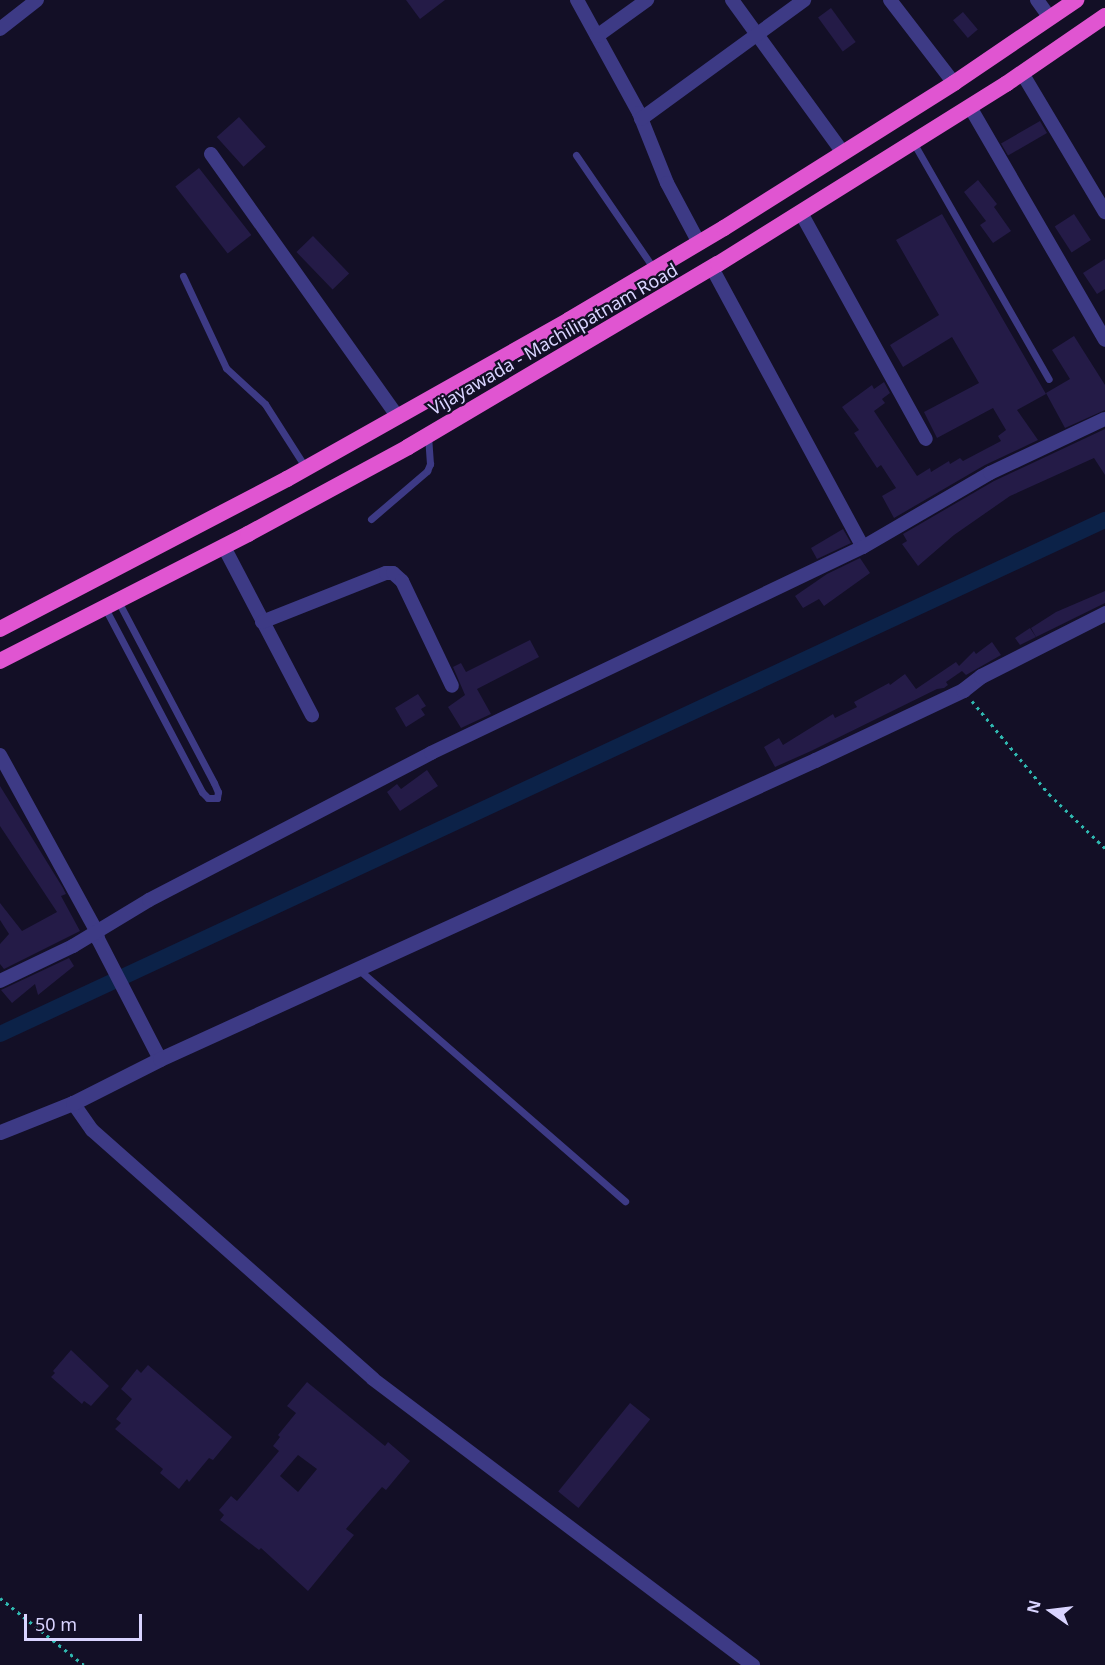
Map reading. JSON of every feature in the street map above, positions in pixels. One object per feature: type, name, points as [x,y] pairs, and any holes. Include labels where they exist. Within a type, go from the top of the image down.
[{"type":"highway","name":"Vijayawada - Machilipatnam Road","points":[[0,629],[306,468],[655,269],[954,83],[1076,0]]},
{"type":"highway","name":"Vijayawada - Machilipatnam Road","points":[[0,661],[224,547],[428,435],[712,268],[970,107],[1103,20]]},
{"type":"street","points":[[0,29],[37,0]]},
{"type":"street","points":[[577,0],[641,119],[667,183],[699,243]]},
{"type":"street","points":[[597,36],[647,0]]},
{"type":"street","points":[[732,0],[843,153]]},
{"type":"street","points":[[641,119],[804,0]]},
{"type":"street","points":[[890,0],[954,83]]},
{"type":"street","points":[[1037,0],[1050,18]]},
{"type":"street","points":[[1022,73],[1105,212]]},
{"type":"street","points":[[970,107],[1105,340]]},
{"type":"street","points":[[211,154],[398,417]]},
{"type":"street","points":[[801,213],[926,439]]},
{"type":"street","points":[[712,268],[863,547]]},
{"type":"street","points":[[0,981],[98,935],[201,871],[431,753],[863,547],[990,473],[1105,418]]},
{"type":"street","points":[[224,547],[261,622],[312,715]]},
{"type":"street","points":[[261,622],[386,573],[393,573],[402,581],[452,686]]},
{"type":"street","points":[[0,1132],[73,1103],[160,1059],[963,690],[981,676],[1105,613]]},
{"type":"street","points":[[0,755],[98,935],[160,1059]]},
{"type":"street","points":[[73,1103],[92,1130],[373,1379],[753,1665]]},
{"type":"lane","points":[[913,142],[1049,380]]},
{"type":"lane","points":[[576,155],[655,269]]},
{"type":"lane","points":[[183,276],[226,368],[269,409],[306,468]]},
{"type":"lane","points":[[372,519],[427,471],[430,464],[428,435]]},
{"type":"lane","points":[[112,605],[214,783],[218,792],[217,798],[208,798],[202,792],[112,605]]},
{"type":"lane","points":[[358,969],[625,1201]]},
{"type":"path","points":[[963,690],[1008,748],[1049,794],[1105,848]]},
{"type":"path","points":[[0,1598],[84,1665]]},
{"type":"building","points":[[406,0],[445,0],[420,19]]},
{"type":"building","points":[[831,8],[856,42],[843,51],[818,17]]},
{"type":"building","points":[[963,12],[978,30],[968,38],[953,20]]},
{"type":"building","points":[[239,117],[266,147],[243,167],[217,137]]},
{"type":"building","points":[[1040,121],[1047,133],[1008,156],[1001,144]]},
{"type":"building","points":[[199,168],[251,235],[228,253],[175,186]]},
{"type":"building","points":[[978,180],[997,204],[994,207],[1011,231],[993,243],[980,225],[986,221],[964,192]]},
{"type":"building","points":[[942,214],[1046,394],[1017,410],[1038,440],[985,465],[894,518],[882,496],[896,488],[881,465],[877,468],[854,433],[859,430],[842,407],[872,385],[874,389],[884,382],[890,393],[882,399],[885,403],[874,411],[917,476],[930,468],[931,472],[949,461],[950,464],[960,458],[963,461],[1001,441],[998,436],[1006,430],[993,408],[937,438],[924,412],[979,383],[952,337],[903,367],[890,345],[939,315],[896,240]]},
{"type":"building","points":[[1074,214],[1091,240],[1072,253],[1055,227]]},
{"type":"building","points":[[313,236],[349,273],[333,289],[296,252]]},
{"type":"building","points":[[1105,259],[1105,289],[1097,294],[1083,273]]},
{"type":"building","points":[[1074,336],[1105,385],[1105,410],[1065,428],[1046,393],[1070,379],[1052,350]]},
{"type":"building","points":[[1105,429],[1105,475],[1094,458],[1010,496],[954,535],[918,566],[902,544],[907,541],[903,534],[994,481]]},
{"type":"building","points":[[843,529],[851,543],[817,559],[811,548]]},
{"type":"building","points":[[860,558],[870,573],[824,606],[819,599],[803,608],[795,596],[827,574]]},
{"type":"building","points":[[1105,591],[1105,603],[1036,637],[1031,628],[1056,612]]},
{"type":"building","points":[[1030,628],[1036,637],[1020,645],[1015,638]]},
{"type":"building","points":[[530,640],[539,657],[477,689],[491,714],[461,728],[448,707],[465,695],[453,667],[461,663],[466,672]]},
{"type":"building","points":[[992,642],[1001,655],[966,675],[962,671],[946,682],[948,685],[944,688],[937,689],[811,751],[775,767],[764,747],[779,738],[783,745],[833,714],[835,718],[857,707],[854,702],[889,683],[890,685],[905,674],[916,689],[956,662],[959,666],[974,651],[976,654]]},
{"type":"building","points":[[418,694],[426,706],[421,709],[425,715],[406,727],[395,708]]},
{"type":"building","points":[[427,770],[438,786],[400,811],[387,792],[397,784],[401,789]]},
{"type":"building","points":[[0,786],[63,888],[66,894],[61,896],[80,931],[4,969],[0,964],[0,944],[9,934],[0,920],[0,903],[22,931],[57,912],[0,826]]},
{"type":"building","points":[[69,958],[74,966],[38,995],[35,984],[12,1003],[1,990]]},
{"type":"building","points":[[71,1350],[109,1386],[91,1406],[84,1401],[82,1404],[51,1377],[55,1373],[53,1371]]},
{"type":"building","points":[[148,1365],[232,1437],[213,1460],[209,1458],[189,1482],[187,1479],[179,1489],[160,1473],[163,1469],[115,1429],[121,1423],[116,1419],[132,1399],[121,1389],[137,1369],[141,1373]]},
{"type":"building","points":[[307,1382],[385,1446],[388,1442],[410,1461],[386,1490],[382,1487],[346,1529],[354,1535],[308,1591],[261,1548],[259,1550],[220,1520],[224,1515],[219,1510],[231,1496],[237,1501],[279,1451],[273,1446],[280,1437],[278,1435],[296,1413],[287,1406]],"holes":[[[298,1455],[317,1469],[298,1492],[280,1476]]]},
{"type":"building","points":[[630,1403],[650,1419],[578,1508],[558,1492]]},
{"type":"waterway","points":[[0,1034],[1105,520]]}]
